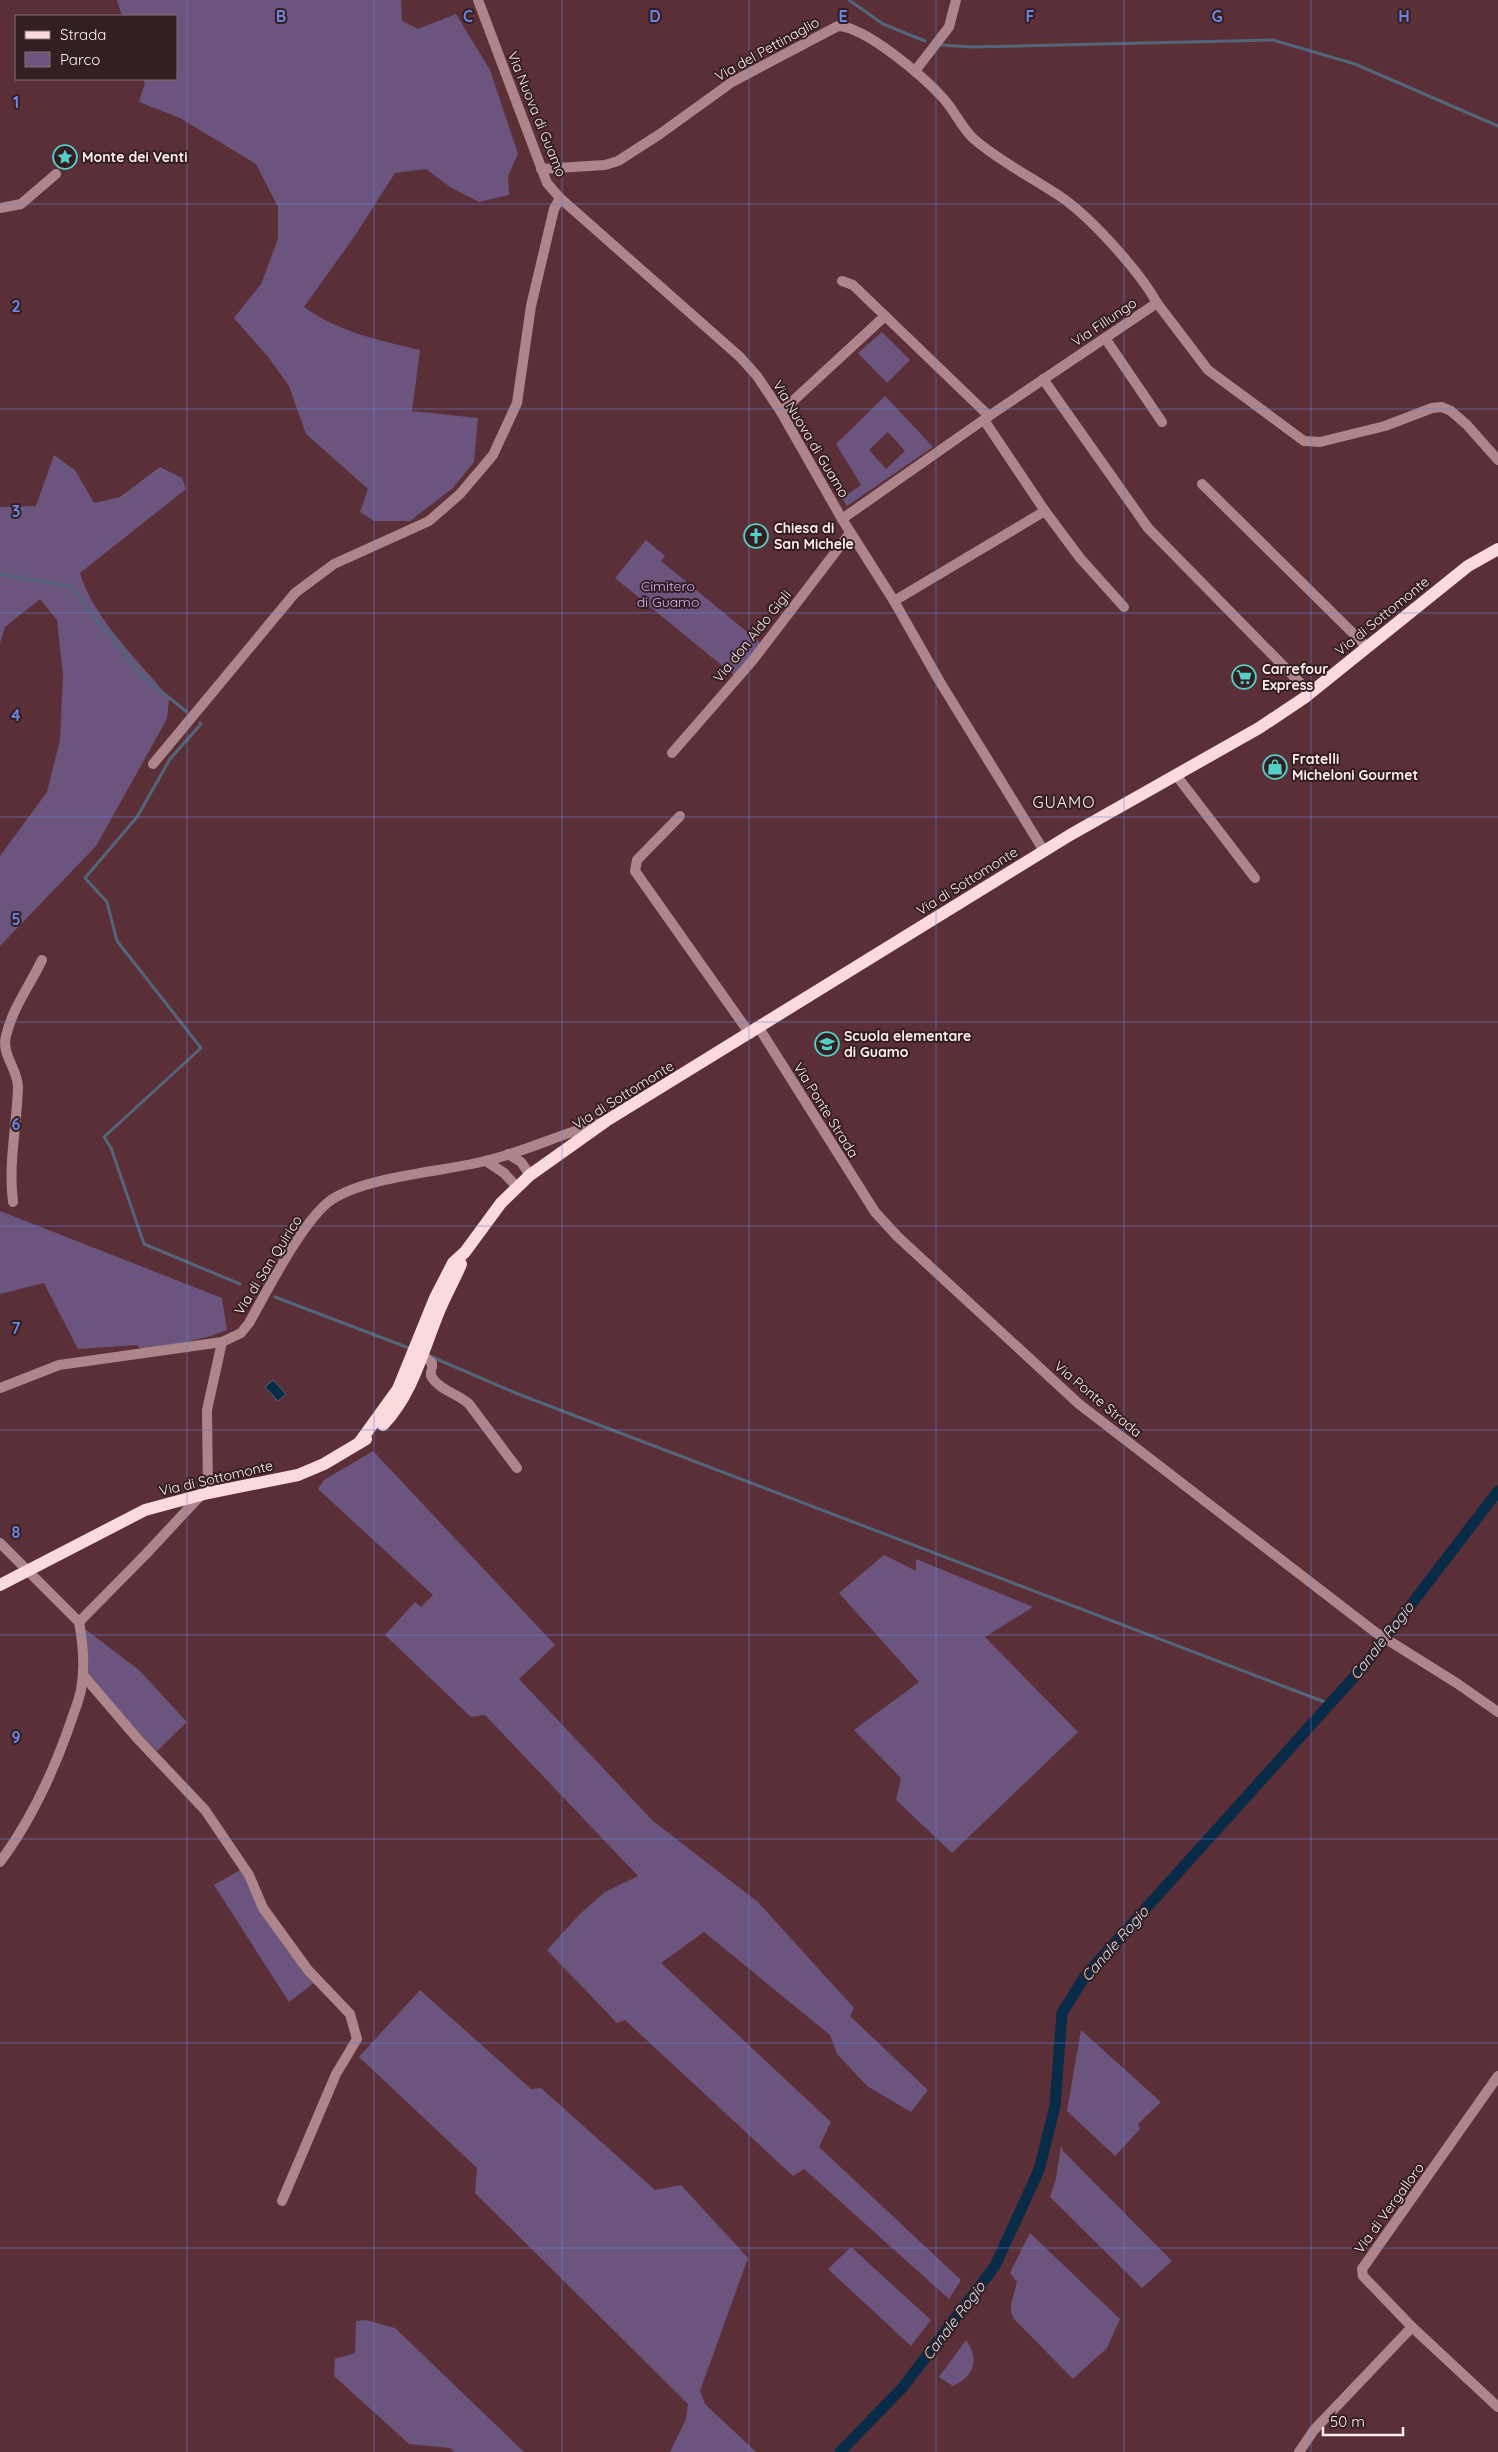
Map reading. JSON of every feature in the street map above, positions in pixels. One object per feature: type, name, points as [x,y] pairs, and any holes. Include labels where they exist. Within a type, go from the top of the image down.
[{"type":"main road","name":"Via di Sottomonte","points":[[0,1585],[145,1510],[204,1494],[298,1475],[324,1464],[377,1431],[399,1406],[423,1355],[465,1252],[490,1216],[530,1175],[604,1122],[1044,851],[1260,728],[1310,693],[1468,566],[1498,549]]},
{"type":"main road","name":"Via di Sottomonte","points":[[359,1443],[398,1389],[439,1290],[453,1263],[465,1252]]},
{"type":"street","name":"Via Nuova di Guamo","points":[[478,0],[547,183],[560,198],[740,357],[757,376],[781,412],[850,533],[894,601],[940,682],[1044,851]]},
{"type":"street","points":[[915,71],[949,27],[956,0]]},
{"type":"street","name":"Via del Pettinaglio","points":[[541,169],[605,165],[618,161],[660,134],[732,82],[838,26],[846,26],[859,31],[915,71],[943,98],[974,140],[1064,200],[1089,220],[1149,288],[1157,303]]},
{"type":"street","points":[[0,208],[21,204],[56,174]]},
{"type":"street","points":[[153,764],[295,593],[334,564],[429,521],[460,494],[493,455],[517,402],[531,306],[554,209],[560,198]]},
{"type":"street","points":[[842,281],[853,285],[986,418],[1045,511],[1080,558],[1124,607]]},
{"type":"street","name":"Via Fillungo","points":[[842,519],[986,418],[1157,303],[1208,370],[1304,440],[1320,442],[1385,426],[1432,408],[1442,407],[1451,411],[1467,425],[1498,460]]},
{"type":"street","points":[[781,412],[885,316]]},
{"type":"street","points":[[1104,338],[1162,422]]},
{"type":"street","points":[[1043,379],[1148,528],[1310,693]]},
{"type":"street","points":[[1202,484],[1367,647]]},
{"type":"street","points":[[894,601],[1045,511]]},
{"type":"street","name":"Via don Aldo Gigli","points":[[672,753],[753,660],[850,533]]},
{"type":"street","points":[[1176,775],[1254,878]]},
{"type":"street","name":"Via Ponte Strada","points":[[680,816],[637,860],[635,872],[754,1031],[875,1212],[898,1236],[1079,1404],[1394,1646],[1458,1684],[1498,1712]]},
{"type":"street","points":[[13,1202],[12,1153],[18,1085],[4,1050],[6,1036],[18,1005],[42,960]]},
{"type":"street","name":"Via di San Quirico","points":[[0,1388],[59,1366],[222,1342],[241,1333],[249,1323],[289,1254],[318,1212],[331,1200],[362,1186],[486,1161],[580,1128],[604,1122]]},
{"type":"street","points":[[508,1154],[521,1162],[530,1175]]},
{"type":"street","points":[[486,1161],[504,1173],[517,1187]]},
{"type":"street","points":[[79,1622],[204,1494],[207,1410],[222,1342]]},
{"type":"street","points":[[423,1355],[432,1363],[431,1376],[436,1384],[460,1396],[469,1404],[517,1468]]},
{"type":"street","points":[[0,1544],[79,1622],[83,1675],[77,1703],[53,1769],[28,1819],[0,1862]]},
{"type":"street","points":[[83,1675],[136,1737],[206,1810],[249,1875],[262,1908],[308,1970],[350,2014],[357,2039],[336,2074],[282,2201]]},
{"type":"street","name":"Via di Vergalloro","points":[[1498,2076],[1362,2269],[1362,2276],[1412,2328],[1498,2407]]},
{"type":"street","points":[[1299,2452],[1314,2430],[1412,2328]]},
{"type":"green space","points":[[117,0],[401,0],[402,21],[418,29],[456,14],[490,70],[518,154],[508,176],[509,195],[479,202],[450,187],[426,169],[395,173],[354,237],[304,307],[317,316],[345,329],[374,339],[420,350],[412,411],[478,418],[474,462],[453,488],[410,521],[374,521],[360,512],[368,489],[306,434],[289,386],[269,358],[234,318],[261,284],[278,239],[278,207],[256,164],[180,118],[139,102],[145,83],[144,80],[178,80],[178,15],[122,15]]},
{"type":"green space","points":[[882,332],[910,360],[887,383],[858,353]]},
{"type":"green space","points":[[885,396],[933,447],[847,506],[842,498],[861,485],[836,444]],"holes":[[[888,432],[905,451],[886,469],[869,450]]]},
{"type":"green space","points":[[54,455],[75,470],[94,503],[120,497],[160,467],[182,478],[186,489],[80,573],[86,590],[95,606],[118,639],[169,698],[167,719],[96,846],[0,946],[0,856],[47,792],[60,740],[63,675],[57,620],[40,599],[5,627],[0,643],[0,507],[36,506]]},
{"type":"green space","name":"Cimitero di Guamo","points":[[646,540],[665,556],[661,561],[763,645],[736,677],[615,578]]},
{"type":"green space","points":[[0,1211],[222,1298],[227,1330],[211,1336],[143,1352],[137,1345],[78,1349],[44,1283],[0,1294]]},
{"type":"green space","points":[[373,1451],[555,1645],[519,1679],[653,1821],[758,1902],[854,2008],[850,2016],[928,2090],[911,2112],[867,2086],[837,2054],[830,2035],[704,1932],[661,1963],[831,2122],[819,2147],[961,2280],[949,2299],[804,2169],[793,2176],[625,2020],[617,2023],[547,1950],[580,1914],[605,1892],[638,1876],[485,1715],[471,1717],[385,1635],[415,1602],[421,1607],[433,1595],[318,1489],[324,1480]]},
{"type":"green space","points":[[884,1555],[916,1571],[916,1559],[1033,1607],[985,1637],[1078,1732],[952,1853],[896,1800],[901,1778],[854,1730],[919,1682],[839,1593]]},
{"type":"green space","points":[[85,1629],[139,1670],[187,1722],[157,1751],[86,1679]]},
{"type":"green space","points":[[242,1869],[314,1983],[289,2002],[214,1885]]},
{"type":"green space","points":[[420,1990],[531,2089],[541,2088],[655,2190],[681,2185],[748,2258],[700,2391],[705,2404],[756,2452],[670,2452],[686,2419],[688,2404],[475,2193],[477,2168],[359,2057]]},
{"type":"green space","points":[[1081,2030],[1161,2102],[1138,2124],[1140,2129],[1115,2156],[1067,2111]]},
{"type":"green space","points":[[1061,2145],[1063,2151],[1172,2261],[1142,2288],[1050,2197],[1056,2179]]},
{"type":"green space","points":[[1030,2233],[1120,2319],[1107,2348],[1073,2379],[1014,2319],[1011,2312],[1017,2282],[1010,2273]]},
{"type":"green space","points":[[851,2247],[931,2320],[911,2346],[828,2269]]},
{"type":"green space","points":[[366,2320],[395,2328],[524,2452],[454,2452],[450,2448],[409,2444],[334,2376],[335,2359],[355,2353],[356,2321]]},
{"type":"green space","points":[[966,2340],[973,2354],[973,2367],[966,2377],[953,2386],[939,2377]]},
{"type":"water","points":[[273,1380],[286,1394],[278,1401],[265,1387]]},
{"type":"waterway","points":[[849,0],[883,24],[925,41]]},
{"type":"waterway","points":[[941,45],[971,47],[1273,40],[1355,64],[1498,126]]},
{"type":"waterway","points":[[0,574],[73,587],[96,620],[113,638],[142,676],[187,712]]},
{"type":"waterway","points":[[200,723],[170,759],[137,817],[85,878],[107,902],[117,941],[201,1048],[104,1137],[111,1148],[144,1244],[240,1284]]},
{"type":"waterway","points":[[275,1297],[409,1348]]},
{"type":"waterway","points":[[432,1357],[518,1394],[1330,1704]]},
{"type":"waterway","name":"Canale Rogio","points":[[840,2452],[903,2387],[995,2266],[1039,2170],[1055,2106],[1062,2013],[1085,1976],[1364,1666],[1498,1491]]},
{"type":"place","name":"Monte dei Venti","points":[[65,157]]},
{"type":"place","name":"Chiesa di San Michele","points":[[756,536]]},
{"type":"place","name":"Carrefour Express","points":[[1244,677]]},
{"type":"place","name":"Fratelli Micheloni Gourmet","points":[[1275,767]]},
{"type":"place","name":"Scuola elementare di Guamo","points":[[827,1044]]},
{"type":"district","name":"GUAMO","points":[[1064,802]]}]
